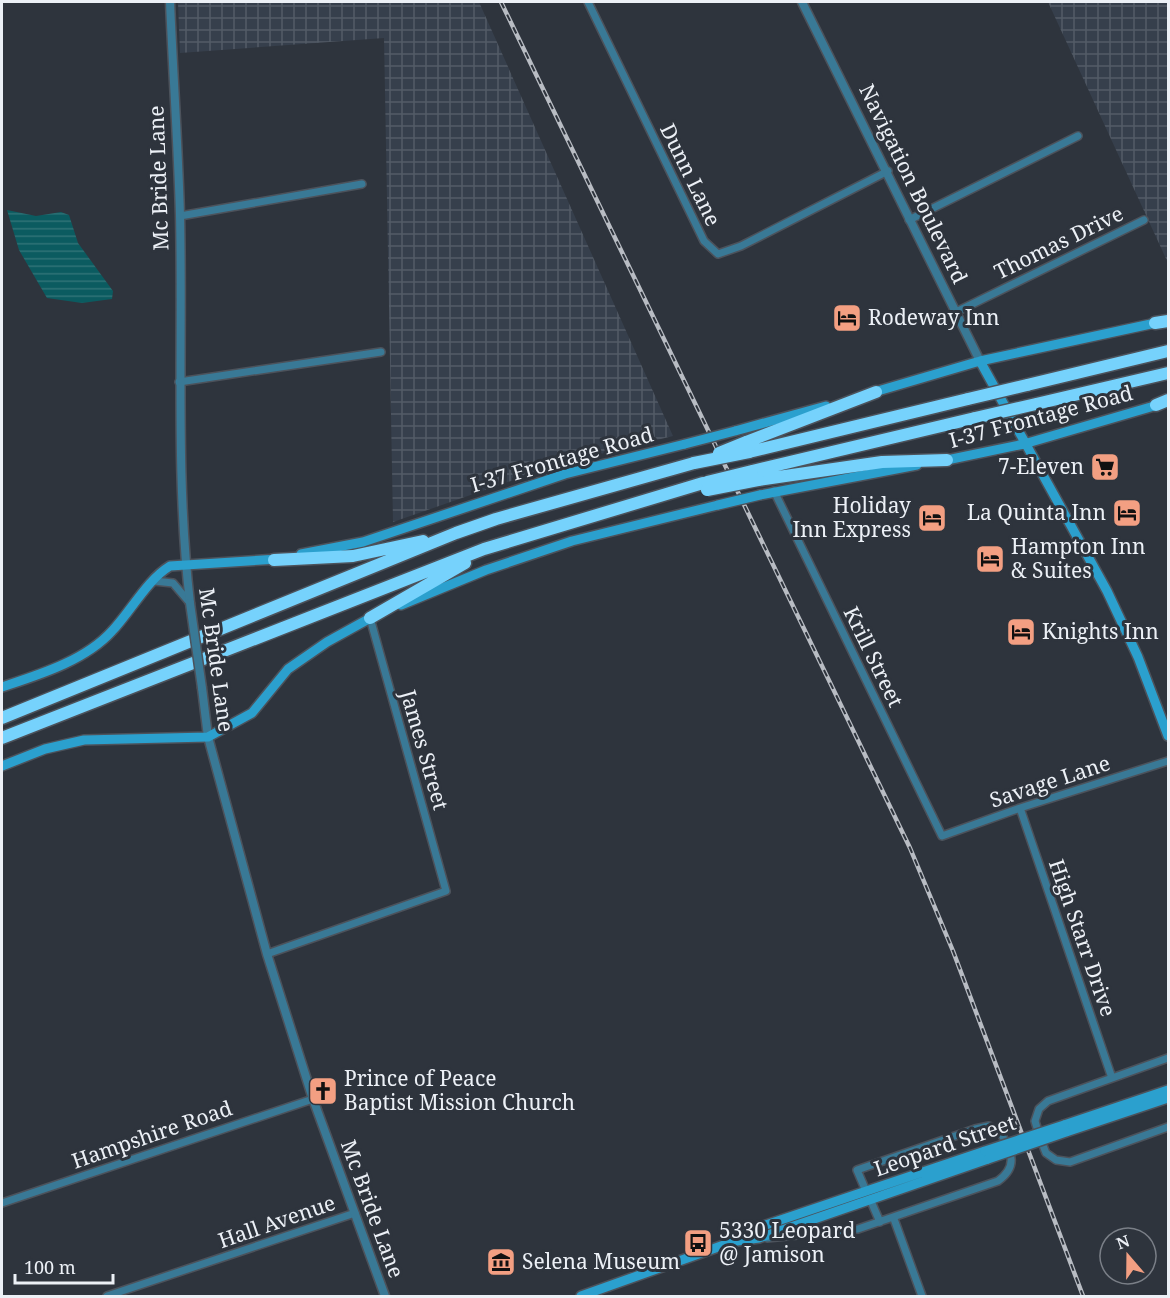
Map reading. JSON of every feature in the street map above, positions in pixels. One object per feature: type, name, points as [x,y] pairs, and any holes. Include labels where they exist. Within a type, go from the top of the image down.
[{"type":"highway","points":[[1155,323],[1168,321]]},
{"type":"highway","points":[[2,718],[456,533],[496,519],[748,447],[968,399],[1168,351]]},
{"type":"highway","points":[[2,738],[39,721],[484,549],[566,523],[649,498],[755,475],[975,418],[1168,373]]},
{"type":"highway","points":[[748,447],[876,392]]},
{"type":"highway","points":[[755,475],[882,462],[947,460]]},
{"type":"highway","points":[[370,618],[464,563],[566,523]]},
{"type":"highway","points":[[274,560],[353,556],[456,533]]},
{"type":"highway","points":[[2,713],[33,705]]},
{"type":"highway","points":[[2,745],[24,734],[39,721]]},
{"type":"main road","name":"I-37 Frontage Road","points":[[2,687],[42,673],[89,650],[111,633],[154,581],[170,566],[185,563],[274,560],[363,542],[565,474],[735,431],[980,361],[1155,323]]},
{"type":"main road","name":"Navigation Boulevard","points":[[980,361],[1107,591],[1136,651],[1168,736]]},
{"type":"main road","name":"I-37 Frontage Road","points":[[2,766],[17,759],[84,740],[208,737],[252,713],[288,669],[327,642],[370,618],[486,570],[572,541],[760,495],[1024,444],[1164,402]]},
{"type":"main road","name":"Leopard Street","points":[[735,1241],[754,1229],[868,1195],[1065,1129],[1168,1091]]},
{"type":"main road","name":"Leopard Street","points":[[581,1296],[735,1241],[759,1238],[868,1195]]},
{"type":"street","name":"Mc Bride Lane","points":[[170,2],[180,216],[179,382],[185,563],[208,737],[267,954],[313,1099],[385,1296]]},
{"type":"street","name":"Dunn Lane","points":[[588,2],[704,242],[718,254],[741,246],[888,171]]},
{"type":"street","name":"Navigation Boulevard","points":[[802,2],[888,171],[909,220],[980,361]]},
{"type":"street","points":[[909,220],[1078,136]]},
{"type":"street","points":[[180,216],[362,184]]},
{"type":"street","name":"Thomas Drive","points":[[956,312],[1144,220]]},
{"type":"street","points":[[179,382],[381,352]]},
{"type":"street","name":"Krill Street","points":[[774,492],[942,836]]},
{"type":"street","points":[[154,581],[173,583],[190,603]]},
{"type":"street","name":"James Street","points":[[267,954],[446,891],[370,618]]},
{"type":"street","name":"Savage Lane","points":[[942,836],[1020,808],[1168,761]]},
{"type":"street","name":"High Starr Drive","points":[[1020,808],[1112,1078]]},
{"type":"street","points":[[1168,1058],[1048,1101],[1039,1109],[1035,1120],[1046,1153],[1056,1161],[1070,1162],[1168,1127]]},
{"type":"street","name":"Hampshire Road","points":[[2,1203],[313,1099]]},
{"type":"street","points":[[759,1238],[835,1233],[894,1219],[998,1181],[1009,1173],[1012,1165],[1008,1147],[1000,1131],[989,1126],[975,1129],[857,1170],[880,1222]]},
{"type":"street","name":"Hall Avenue","points":[[107,1296],[356,1213]]},
{"type":"street","points":[[894,1219],[922,1296]]},
{"type":"shaded area","points":[[178,2],[479,2],[673,436],[560,464],[393,522],[384,38],[180,53]]},
{"type":"shaded area","points":[[1048,2],[1168,2],[1168,263]]},
{"type":"water","points":[[7,210],[36,216],[61,212],[69,215],[78,243],[113,291],[112,299],[82,303],[47,298],[19,250]]},
{"type":"railway","points":[[501,2],[910,848],[953,951],[1083,1296]]},
{"type":"place","name":"Rodeway Inn","points":[[847,318]]},
{"type":"place","name":"7-Eleven","points":[[1105,467]]},
{"type":"place","name":"La Quinta Inn","points":[[1127,513]]},
{"type":"place","name":"Holiday Inn Express","points":[[932,518]]},
{"type":"place","name":"Hampton Inn & Suites","points":[[990,559]]},
{"type":"place","name":"Knights Inn","points":[[1021,632]]},
{"type":"place","name":"Prince of Peace Baptist Mission Church","points":[[323,1091]]},
{"type":"place","name":"5330 Leopard @ Jamison","points":[[698,1243]]},
{"type":"place","name":"Selena Museum","points":[[501,1262]]}]
